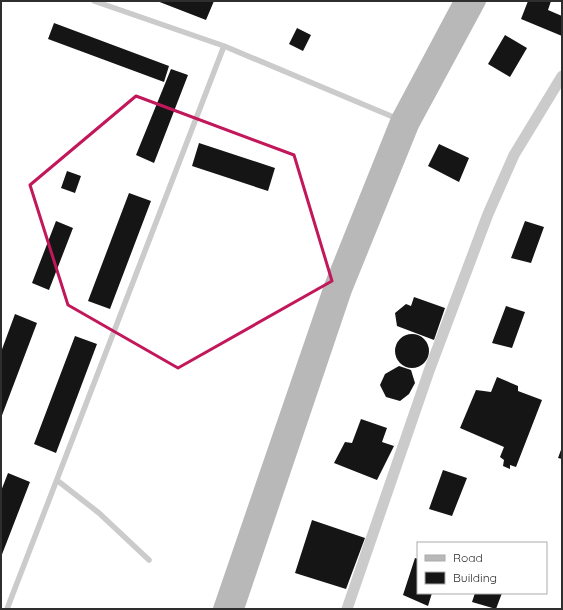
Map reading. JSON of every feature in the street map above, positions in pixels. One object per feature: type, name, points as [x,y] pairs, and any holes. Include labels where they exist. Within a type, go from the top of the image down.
[{"type":"main road","points":[[236,609],[239,578],[332,286],[405,122],[462,1]]},
{"type":"main road","points":[[405,122],[478,1]]},
{"type":"main road","points":[[221,609],[239,578]]},
{"type":"street","points":[[347,609],[429,372],[488,214],[514,155],[562,76]]},
{"type":"lane","points":[[94,1],[224,46],[405,122]]},
{"type":"lane","points":[[7,609],[58,481],[224,46]]},
{"type":"lane","points":[[58,481],[99,513],[149,560]]},
{"type":"highlighted area","points":[[136,96],[294,155],[332,281],[178,368],[68,305],[30,185]]},
{"type":"building","points":[[157,1],[214,1],[206,20]]},
{"type":"building","points":[[528,1],[551,1],[548,10],[562,16],[562,36],[521,19]]},
{"type":"building","points":[[54,23],[169,66],[164,82],[48,39]]},
{"type":"building","points":[[297,28],[311,35],[303,51],[289,44]]},
{"type":"building","points":[[505,35],[527,48],[510,77],[488,64]]},
{"type":"building","points":[[171,69],[188,75],[154,163],[136,155]]},
{"type":"building","points":[[199,143],[275,168],[268,191],[192,166]]},
{"type":"building","points":[[439,144],[469,158],[459,182],[428,166]]},
{"type":"building","points":[[67,171],[81,176],[75,193],[61,188]]},
{"type":"building","points":[[129,193],[151,201],[110,309],[88,301]]},
{"type":"building","points":[[56,221],[73,228],[49,290],[32,283]]},
{"type":"building","points":[[525,221],[544,227],[531,263],[511,258]]},
{"type":"building","points":[[414,297],[445,308],[434,340],[397,326],[395,313],[406,304],[411,306]]},
{"type":"building","points":[[506,306],[525,312],[512,348],[492,343]]},
{"type":"building","points":[[15,314],[37,323],[1,418],[1,352]]},
{"type":"building","points":[[412,334],[418,335],[424,339],[428,345],[428,357],[424,363],[418,367],[412,368],[406,367],[400,363],[396,357],[395,351],[396,345],[400,339],[406,335]]},
{"type":"building","points":[[75,336],[97,344],[56,453],[34,444]]},
{"type":"building","points":[[399,366],[411,370],[415,383],[409,394],[400,401],[386,397],[380,385],[385,374]]},
{"type":"building","points":[[497,377],[518,386],[518,391],[542,400],[516,467],[510,465],[510,469],[503,466],[504,460],[500,457],[504,447],[460,428],[476,390],[491,392]]},
{"type":"building","points":[[361,419],[387,428],[382,442],[394,446],[377,480],[334,463],[345,442],[352,443]]},
{"type":"building","points":[[562,447],[562,459],[558,458]]},
{"type":"building","points":[[443,470],[467,478],[452,516],[429,509]]},
{"type":"building","points":[[8,473],[30,482],[1,557],[1,491]]},
{"type":"building","points":[[312,520],[365,538],[346,589],[295,573]]},
{"type":"building","points":[[415,558],[417,559],[417,594],[432,594],[428,606],[403,595]]},
{"type":"building","points":[[475,594],[502,594],[496,609],[472,602]]}]
